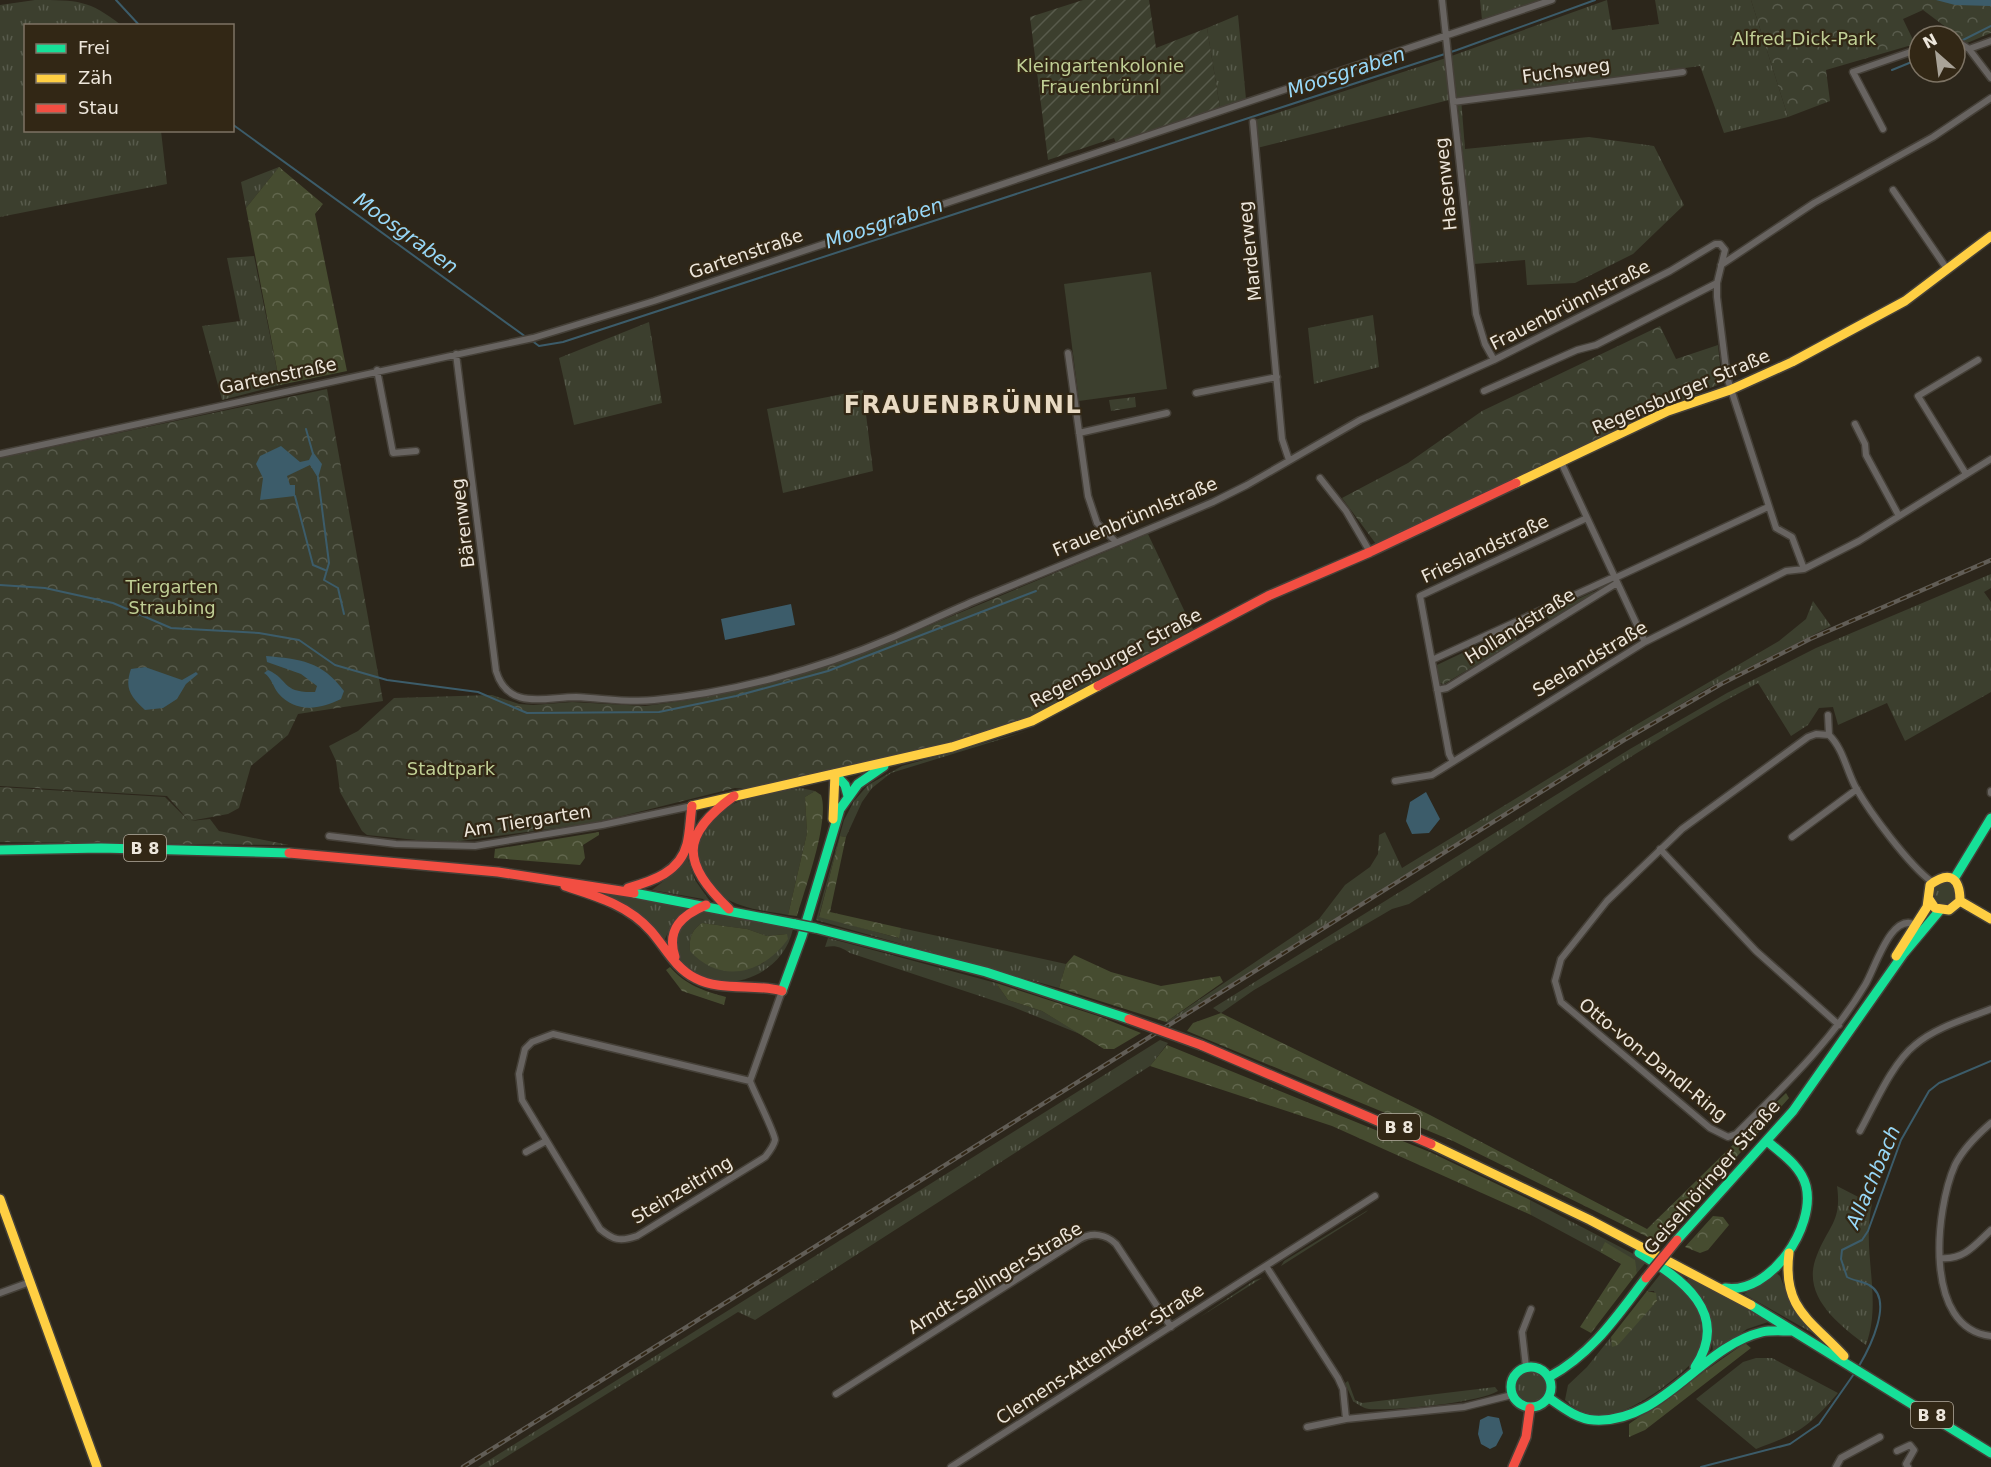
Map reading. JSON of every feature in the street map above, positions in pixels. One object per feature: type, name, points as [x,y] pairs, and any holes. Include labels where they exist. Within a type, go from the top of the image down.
[{"type":"main road","name":"Regensburger Straße","points":[[692,806],[970,742],[1032,721],[1076,700],[1240,610],[1370,552],[1668,411],[1730,390],[1792,362],[1905,301],[1991,236]]},
{"type":"main road","points":[[533,876],[596,896],[624,910],[645,925],[680,965],[696,978],[714,985],[767,986],[782,991],[802,936],[833,826],[848,796],[869,775],[894,761]]},
{"type":"main road","points":[[835,774],[843,782],[848,796]]},
{"type":"main road","points":[[833,826],[835,774]]},
{"type":"main road","points":[[729,909],[702,882],[694,863],[696,837],[703,822],[734,796]]},
{"type":"main road","points":[[692,806],[703,822]]},
{"type":"main road","points":[[622,889],[664,875],[679,860],[687,846],[692,806]]},
{"type":"main road","points":[[1954,879],[1991,818]]},
{"type":"main road","name":"B 8","points":[[0,850],[149,848],[291,852],[422,862],[622,889],[729,909],[815,928],[986,972],[1200,1045],[1391,1124],[1592,1222],[1718,1287],[1850,1363],[1991,1453]]},
{"type":"main road","points":[[1942,877],[1954,879],[1960,887],[1960,901],[1953,908],[1940,910],[1929,899],[1929,888],[1932,882],[1942,877]]},
{"type":"main road","name":"Geiselhöringer Straße","points":[[1549,1377],[1569,1366],[1589,1350],[1677,1240],[1807,1094],[1882,982],[1927,907],[1929,899]]},
{"type":"main road","points":[[1960,901],[1991,920]]},
{"type":"main road","points":[[680,965],[672,947],[674,927],[682,916],[706,905]]},
{"type":"main road","name":"Geiselhöringer Straße","points":[[1882,982],[1940,910]]},
{"type":"main road","points":[[1718,1287],[1738,1289],[1757,1284],[1768,1276],[1789,1249],[1805,1216],[1808,1192],[1797,1170],[1767,1141]]},
{"type":"main road","points":[[0,1198],[97,1467]]},
{"type":"main road","points":[[1592,1222],[1674,1277],[1701,1306],[1708,1323],[1709,1348],[1685,1378]]},
{"type":"main road","points":[[1789,1249],[1786,1278],[1794,1305],[1850,1363]]},
{"type":"main road","points":[[1549,1398],[1577,1416],[1606,1421],[1617,1419],[1652,1403],[1685,1378],[1756,1333],[1778,1329],[1797,1332]]},
{"type":"main road","points":[[1526,1367],[1541,1369],[1549,1377],[1552,1388],[1549,1398],[1541,1405],[1530,1408],[1519,1404],[1512,1395],[1512,1378],[1526,1367]]},
{"type":"main road","points":[[1513,1467],[1526,1437],[1530,1408]]},
{"type":"street","name":"Hasenweg","points":[[1442,0],[1476,314],[1485,344],[1494,360]]},
{"type":"street","name":"Gartenstraße","points":[[0,454],[377,370],[533,338],[654,301],[1552,0]]},
{"type":"street","points":[[1991,41],[1969,49],[1991,78]]},
{"type":"street","points":[[1883,129],[1853,72],[1907,53]]},
{"type":"street","name":"Fuchsweg","points":[[1453,102],[1683,72]]},
{"type":"street","points":[[1721,266],[1780,224],[1934,137],[1991,98]]},
{"type":"street","name":"Marderweg","points":[[1252,122],[1282,440],[1289,460]]},
{"type":"street","points":[[1893,190],[1947,269]]},
{"type":"street","name":"Frauenbrünnlstraße","points":[[504,687],[515,698],[530,700],[573,697],[633,702],[675,698],[782,675],[889,639],[1214,502],[1382,409],[1494,360],[1670,271],[1709,246],[1720,244],[1724,246],[1717,283],[1730,390],[1776,528],[1792,537],[1804,569]]},
{"type":"street","points":[[1484,391],[1577,350],[1596,345],[1717,283]]},
{"type":"street","points":[[1068,353],[1094,517],[1116,542]]},
{"type":"street","name":"Bärenweg","points":[[456,354],[496,671],[504,687]]},
{"type":"street","points":[[1966,474],[1918,396],[1978,360]]},
{"type":"street","points":[[377,370],[393,453],[416,451]]},
{"type":"street","points":[[1196,393],[1277,376]]},
{"type":"street","points":[[1079,433],[1167,413]]},
{"type":"street","points":[[1855,424],[1865,444],[1866,455],[1899,516]]},
{"type":"street","name":"Seelandstraße","points":[[1395,781],[1432,775],[1645,642],[1786,571],[1804,569],[1859,541],[1991,459]]},
{"type":"street","points":[[1561,462],[1645,642]]},
{"type":"street","points":[[1320,478],[1346,511],[1370,552]]},
{"type":"street","name":"Hollandstraße","points":[[1432,660],[1615,579],[1768,507]]},
{"type":"street","name":"Frieslandstraße","points":[[1453,762],[1449,754],[1420,596],[1587,518]]},
{"type":"street","name":"Hollandstraße","points":[[1437,690],[1447,688],[1615,579]]},
{"type":"street","points":[[1828,715],[1829,735],[1836,744],[1857,789],[1917,869],[1932,882]]},
{"type":"street","name":"Otto-von-Dandl-Ring","points":[[1829,735],[1823,733],[1808,737],[1705,811],[1659,849],[1607,901],[1566,951],[1556,971],[1556,991],[1568,1011],[1710,1128],[1728,1137],[1736,1134],[1785,1086],[1839,1025],[1870,978],[1892,929],[1902,924],[1916,925]]},
{"type":"street","points":[[1792,837],[1857,789]]},
{"type":"street","name":"Am Tiergarten","points":[[329,836],[396,844],[475,846],[602,825],[692,806]]},
{"type":"street","points":[[1659,849],[1756,951],[1839,1025]]},
{"type":"street","points":[[750,1081],[782,991]]},
{"type":"street","points":[[1860,1131],[1901,1060],[1914,1045],[1943,1028],[1991,1009]]},
{"type":"street","name":"Steinzeitring","points":[[553,1034],[750,1081],[775,1139],[765,1157],[637,1236],[624,1241],[611,1239],[600,1229],[522,1100],[519,1074],[520,1061],[525,1049],[543,1036],[553,1034]]},
{"type":"street","points":[[1991,1123],[1962,1154],[1951,1178],[1940,1221],[1941,1258],[1946,1297],[1955,1318],[1967,1330],[1991,1336]]},
{"type":"street","points":[[526,1152],[546,1141]]},
{"type":"street","name":"Clemens-Attenkofer-Straße","points":[[951,1467],[1375,1196]]},
{"type":"street","points":[[1941,1258],[1954,1259],[1962,1256],[1991,1230]]},
{"type":"street","name":"Arndt-Sallinger-Straße","points":[[836,1394],[1080,1239],[1092,1235],[1106,1236],[1116,1244],[1171,1327]]},
{"type":"street","points":[[1266,1266],[1338,1378],[1342,1389],[1346,1419]]},
{"type":"street","points":[[0,1293],[30,1282]]},
{"type":"street","points":[[1526,1367],[1522,1332],[1532,1309]]},
{"type":"street","points":[[1307,1427],[1346,1419],[1464,1407],[1512,1395]]},
{"type":"street","points":[[1836,1467],[1841,1458],[1880,1437]]},
{"type":"street","points":[[1898,1451],[1910,1445],[1914,1450],[1906,1464],[1908,1467]]},
{"type":"green space","points":[[35,0],[73,1],[91,6],[120,24],[24,24],[24,132],[161,132],[167,184],[0,217],[0,5]]},
{"type":"green space","name":"Kleingartenkolonie Frauenbrünnl","points":[[1083,0],[1149,0],[1156,48],[1207,28],[1220,108],[1116,143],[1114,138],[1048,160],[1030,17]]},
{"type":"green space","points":[[1480,0],[1540,0],[1482,20]]},
{"type":"green space","points":[[1607,0],[1612,30],[1659,24],[1655,0],[1751,0],[1788,117],[1724,133],[1700,66],[1461,98],[1465,149],[1589,137],[1654,146],[1684,205],[1633,254],[1575,283],[1527,285],[1525,260],[1474,264],[1457,98],[1257,148],[1255,120],[1443,59]]},
{"type":"green space","name":"Alfred-Dick-Park","points":[[1751,0],[1991,0],[1991,33],[1967,43],[1967,24],[1942,24],[1923,10],[1903,19],[1907,27],[1907,46],[1826,70],[1830,101],[1788,117]]},
{"type":"green space","points":[[1238,15],[1246,99],[1220,108],[1207,28]]},
{"type":"green space","points":[[279,167],[246,208],[241,182]]},
{"type":"green space","points":[[279,167],[323,204],[315,214],[347,371],[280,385],[246,208]]},
{"type":"green space","points":[[254,256],[280,385],[222,400],[202,326],[240,321],[227,258]]},
{"type":"green space","points":[[1151,272],[1167,389],[1079,401],[1064,284]]},
{"type":"green space","points":[[1373,315],[1379,367],[1314,384],[1308,328]]},
{"type":"green space","points":[[649,322],[662,403],[574,425],[559,358]]},
{"type":"green space","points":[[1660,326],[1676,359],[1718,345],[1722,383],[1668,406],[1376,544],[1342,498],[1408,463],[1482,411]]},
{"type":"green space","name":"Tiergarten Straubing","points":[[327,389],[383,701],[298,714],[288,735],[251,766],[239,808],[228,814],[190,821],[210,819],[219,831],[289,845],[0,842],[0,787],[165,797],[189,821],[167,796],[0,786],[0,458]]},
{"type":"green space","points":[[863,390],[873,471],[783,493],[767,409]]},
{"type":"green space","points":[[1135,397],[1136,407],[1111,411],[1109,400]]},
{"type":"green space","name":"Stadtpark","points":[[1148,534],[1193,629],[1070,698],[995,730],[926,750],[750,789],[735,788],[594,823],[446,843],[367,835],[362,831],[340,792],[336,761],[329,746],[358,731],[394,698],[492,695],[519,704],[572,702],[645,706],[696,699],[753,686],[890,642]]},
{"type":"green space","points":[[1991,574],[1991,588],[1984,592],[1991,602],[1991,692],[1905,741],[1887,703],[1838,725],[1833,707],[1819,708],[1808,725],[1791,736],[1758,683],[1624,761],[1409,904],[1392,909],[1254,990],[1221,1013],[1213,1008],[1630,749],[1727,693],[1816,648]]},
{"type":"green space","points":[[1594,593],[1549,620],[1546,614]]},
{"type":"green space","points":[[1813,601],[1831,626],[1708,688],[1168,1023],[1166,1022],[1319,919],[1345,885],[1370,867],[1378,854],[1379,835],[1385,832],[1402,868],[1779,641],[1806,619]]},
{"type":"green space","points":[[1511,630],[1517,641],[1486,659],[1479,645]]},
{"type":"green space","points":[[1479,645],[1486,659],[1444,684],[1439,683],[1437,665]]},
{"type":"green space","points":[[1031,730],[891,773],[872,788],[862,802],[846,837],[840,836],[819,916],[898,938],[901,928],[1066,964],[1059,988],[816,920],[844,820],[854,801],[868,785],[902,766]]},
{"type":"green space","points":[[801,788],[815,791],[805,797],[807,833],[788,915],[745,907],[722,896],[704,876],[700,863],[701,838],[714,816],[742,800]]},
{"type":"green space","points":[[815,791],[821,795],[823,806],[819,837],[797,916],[788,915],[807,833],[805,797]]},
{"type":"green space","points":[[599,832],[599,835],[583,845],[585,858],[580,865],[494,858],[495,849]]},
{"type":"green space","points":[[840,836],[846,837],[830,912],[901,928],[899,938],[819,917]]},
{"type":"green space","points":[[687,857],[695,880],[709,900],[652,890],[675,872]]},
{"type":"green space","points":[[1945,882],[1953,885],[1956,893],[1953,901],[1945,904],[1937,901],[1934,893],[1937,885]]},
{"type":"green space","points":[[611,894],[685,907],[685,910],[674,920],[664,941],[609,898]]},
{"type":"green space","points":[[703,911],[793,929],[784,950],[770,966],[752,977],[732,982],[713,981],[696,975],[682,962],[675,943],[683,921]],"holes":[[[702,923],[747,929],[767,936],[786,934],[763,963],[735,971],[690,951],[692,935]]]},
{"type":"green space","points":[[702,923],[747,929],[767,936],[787,934],[788,939],[778,951],[754,967],[741,971],[728,971],[702,962],[690,951],[692,935]]},
{"type":"green space","points":[[828,938],[996,983],[1008,1000],[1042,1011],[1080,1034],[1013,1007],[850,953],[841,948],[825,947]]},
{"type":"green space","points":[[1074,955],[1111,972],[1161,986],[1220,976],[1223,982],[1166,1022],[1059,988],[1066,964]]},
{"type":"green space","points":[[670,967],[695,986],[726,997],[724,1005],[682,991],[666,970]]},
{"type":"green space","points":[[996,983],[1098,1016],[1141,1033],[1114,1049],[1104,1049],[1042,1011],[1008,1000]]},
{"type":"green space","points":[[1221,1013],[1430,1115],[1647,1229],[1786,1093],[1789,1098],[1660,1243],[1453,1141],[1187,1031],[1193,1023]]},
{"type":"green space","points":[[1160,1040],[1168,1043],[1150,1066],[755,1320],[738,1312],[490,1467],[478,1467]]},
{"type":"green space","points":[[1167,1045],[1432,1153],[1530,1200],[1531,1215],[1332,1126],[1150,1066]]},
{"type":"green space","points":[[1837,1186],[1872,1204],[1869,1240],[1873,1310],[1866,1345],[1834,1318],[1818,1296],[1814,1283],[1813,1269],[1817,1255],[1838,1207]]},
{"type":"green space","points":[[1530,1200],[1647,1261],[1637,1273],[1634,1260],[1605,1243],[1600,1252],[1531,1215]]},
{"type":"green space","points":[[1368,1210],[1366,1212],[1281,1266],[1284,1261]]},
{"type":"green space","points":[[1713,1216],[1723,1217],[1729,1225],[1708,1250],[1700,1253],[1685,1247]]},
{"type":"green space","points":[[1605,1242],[1635,1260],[1637,1273],[1591,1333],[1580,1327],[1621,1264],[1600,1252]]},
{"type":"green space","points":[[1662,1272],[1688,1296],[1698,1309],[1705,1328],[1703,1348],[1675,1379],[1645,1399],[1618,1413],[1590,1414],[1574,1407],[1565,1400],[1568,1385],[1587,1367],[1611,1337],[1610,1342],[1635,1324],[1657,1301],[1654,1291],[1647,1291]]},
{"type":"green space","points":[[1776,1273],[1780,1276],[1792,1308],[1816,1335],[1744,1294]]},
{"type":"green space","points":[[1689,1277],[1768,1322],[1747,1329],[1713,1353],[1710,1313],[1703,1298],[1687,1280]]},
{"type":"green space","points":[[1262,1278],[1200,1317],[1255,1280]]},
{"type":"green space","points":[[1647,1291],[1656,1293],[1657,1301],[1618,1345],[1612,1347],[1611,1337]]},
{"type":"green space","points":[[1745,1343],[1751,1348],[1645,1430],[1629,1437],[1629,1424]]},
{"type":"green space","points":[[1756,1358],[1772,1358],[1838,1393],[1819,1414],[1802,1428],[1756,1449],[1696,1399],[1743,1362]]},
{"type":"green space","points":[[1532,1371],[1543,1376],[1548,1387],[1543,1398],[1532,1403],[1521,1398],[1516,1387],[1521,1376]]},
{"type":"green space","points":[[1348,1381],[1355,1400],[1362,1403],[1495,1387],[1498,1391],[1472,1399],[1435,1405],[1369,1409],[1353,1401],[1345,1383]]},
{"type":"water","points":[[1936,0],[1991,0],[1991,6],[1955,5]]},
{"type":"water","points":[[281,446],[300,462],[309,460],[313,452],[322,464],[318,478],[310,465],[287,476],[290,485],[295,485],[295,496],[260,500],[263,478],[256,464],[260,456]]},
{"type":"water","points":[[791,604],[795,625],[725,640],[721,619]]},
{"type":"water","points":[[266,656],[300,660],[319,668],[336,681],[344,691],[341,699],[308,708],[285,700],[264,673],[268,670],[296,690],[315,692],[317,686],[301,674],[267,662]]},
{"type":"water","points":[[145,667],[182,680],[196,672],[198,674],[186,684],[177,699],[163,708],[145,710],[133,697],[128,682],[131,669]]},
{"type":"water","points":[[1426,792],[1440,819],[1429,833],[1412,834],[1406,821],[1410,802]]},
{"type":"water","points":[[1488,1416],[1499,1418],[1503,1433],[1496,1446],[1490,1449],[1481,1444],[1478,1434],[1480,1420]]},
{"type":"waterway","name":"Moosgraben","points":[[116,0],[138,24]]},
{"type":"waterway","name":"Moosgraben","points":[[531,340],[539,346],[563,342],[1457,50],[1595,0]]},
{"type":"waterway","points":[[1967,38],[1991,26]]},
{"type":"waterway","points":[[1892,70],[1907,64]]},
{"type":"waterway","name":"Moosgraben","points":[[234,125],[526,337]]},
{"type":"waterway","points":[[306,429],[313,454]]},
{"type":"waterway","points":[[318,477],[329,563],[324,580],[338,588],[344,614]]},
{"type":"waterway","points":[[295,496],[313,565],[325,570]]},
{"type":"waterway","points":[[0,585],[45,588],[113,603],[171,628],[259,633],[299,640],[335,665],[387,680],[478,692],[527,713],[659,712],[736,696],[828,671],[1036,591]]},
{"type":"waterway","name":"Allachbach","points":[[1859,1366],[1873,1337],[1880,1312],[1880,1301],[1876,1292],[1869,1285],[1847,1277],[1841,1259],[1842,1250],[1862,1240],[1868,1231],[1901,1140],[1929,1091],[1939,1083],[1991,1061]]},
{"type":"waterway","name":"Allachbach","points":[[1701,1467],[1790,1444],[1819,1424],[1856,1371]]},
{"type":"railway","points":[[463,1467],[1624,740],[1721,684],[1810,639],[1991,560]]},
{"type":"traffic: fast","points":[[782,991],[802,936],[840,809],[858,784],[884,766]]},
{"type":"traffic: fast","points":[[835,774],[845,785],[848,796]]},
{"type":"traffic: fast","points":[[1954,879],[1991,818]]},
{"type":"traffic: fast","points":[[0,850],[101,848],[289,853]]},
{"type":"traffic: fast","points":[[634,893],[795,924]]},
{"type":"traffic: fast","points":[[1677,1240],[1793,1111],[1904,953],[1940,910]]},
{"type":"traffic: fast","points":[[795,924],[815,928]]},
{"type":"traffic: fast","points":[[815,928],[986,972],[1129,1019]]},
{"type":"traffic: fast","points":[[1725,1288],[1742,1287],[1758,1281],[1773,1270],[1797,1238],[1804,1220],[1807,1202],[1806,1186],[1800,1172],[1790,1160],[1767,1141]]},
{"type":"traffic: fast","points":[[1639,1253],[1685,1286],[1697,1300],[1704,1314],[1707,1330],[1705,1348],[1695,1367]]},
{"type":"traffic: fast","points":[[1549,1377],[1591,1346],[1646,1278]]},
{"type":"traffic: fast","points":[[1751,1305],[1991,1453]]},
{"type":"traffic: fast","points":[[1549,1398],[1582,1417],[1594,1420],[1618,1418],[1640,1410],[1661,1398],[1719,1353],[1740,1340],[1762,1332],[1790,1331]]},
{"type":"traffic: fast","points":[[1531,1367],[1539,1368],[1545,1373],[1550,1379],[1551,1387],[1550,1395],[1545,1401],[1539,1406],[1531,1407],[1523,1406],[1517,1401],[1512,1395],[1511,1387],[1512,1379],[1517,1373],[1523,1368],[1531,1367]]},
{"type":"traffic: slow","points":[[1516,483],[1668,411],[1730,390],[1792,362],[1905,301],[1991,236]]},
{"type":"traffic: slow","points":[[692,806],[952,747],[1032,721],[1098,686]]},
{"type":"traffic: slow","points":[[833,819],[835,774]]},
{"type":"traffic: slow","points":[[1896,956],[1927,907],[1930,885],[1948,877],[1956,882],[1960,901],[1949,910],[1935,908],[1929,899]]},
{"type":"traffic: slow","points":[[1960,901],[1991,919]]},
{"type":"traffic: slow","points":[[1431,1144],[1590,1220],[1751,1305]]},
{"type":"traffic: slow","points":[[0,1199],[97,1467]]},
{"type":"traffic: slow","points":[[1789,1253],[1788,1272],[1790,1288],[1795,1301],[1810,1322],[1844,1356]]},
{"type":"traffic: jam","points":[[1098,686],[1268,596],[1370,552],[1516,483]]},
{"type":"traffic: jam","points":[[729,909],[702,878],[695,864],[693,850],[696,837],[703,824],[734,796]]},
{"type":"traffic: jam","points":[[628,888],[664,874],[678,862],[687,844],[692,806]]},
{"type":"traffic: jam","points":[[289,853],[498,872],[634,893]]},
{"type":"traffic: jam","points":[[565,886],[611,902],[632,914],[651,931],[676,963],[695,978],[716,985],[782,991]]},
{"type":"traffic: jam","points":[[675,957],[673,938],[678,924],[690,913],[706,905]]},
{"type":"traffic: jam","points":[[1129,1019],[1201,1045]]},
{"type":"traffic: jam","points":[[1201,1045],[1431,1144]]},
{"type":"traffic: jam","points":[[1646,1278],[1677,1240]]},
{"type":"traffic: jam","points":[[1513,1467],[1526,1437],[1530,1408]]},
{"type":"district","name":"FRAUENBRÜNNL","points":[[963,405]]}]
